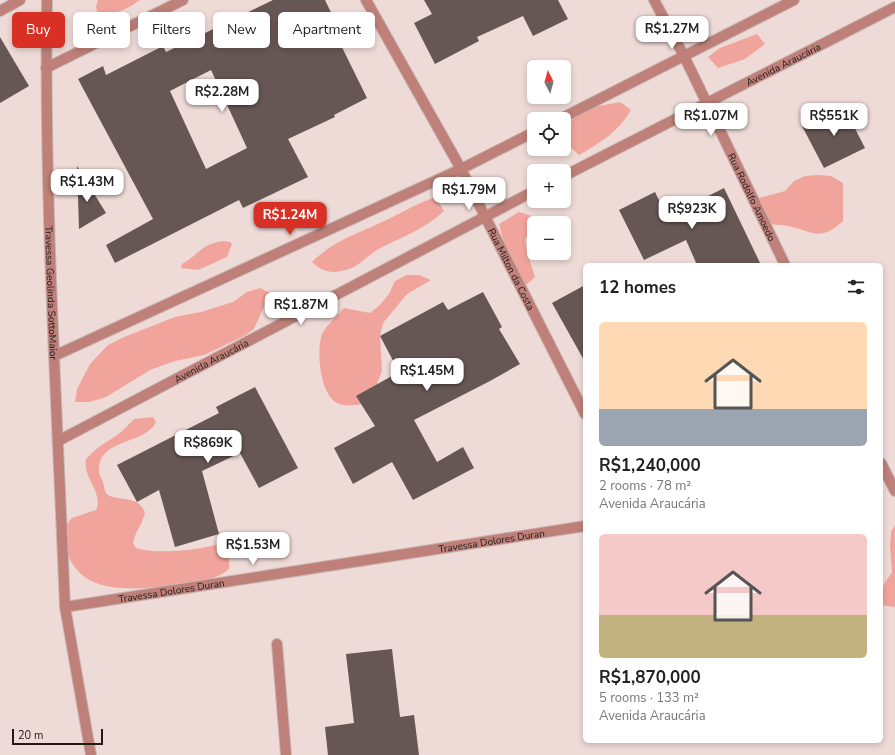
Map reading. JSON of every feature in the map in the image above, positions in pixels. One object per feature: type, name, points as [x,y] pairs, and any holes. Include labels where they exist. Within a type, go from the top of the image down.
[{"type":"street","points":[[0,11],[20,0]]},
{"type":"street","name":"Travessa Geolinda SottoMaior","points":[[47,0],[46,68],[54,356],[58,441]]},
{"type":"street","points":[[46,68],[183,0]]},
{"type":"street","name":"Rua Milton da Costa","points":[[366,0],[461,169],[583,410]]},
{"type":"street","name":"Rua Rodolfo Amoedo","points":[[654,0],[684,56],[784,263]]},
{"type":"street","points":[[571,113],[794,0]]},
{"type":"street","name":"Avenida Araucária","points":[[571,172],[706,102],[895,7]]},
{"type":"street","points":[[54,356],[461,169],[527,136]]},
{"type":"street","name":"Avenida Araucária","points":[[58,441],[527,195]]},
{"type":"street","points":[[58,441],[65,607],[91,755]]},
{"type":"street","points":[[884,475],[895,491]]},
{"type":"street","name":"Travessa Dolores Duran","points":[[65,607],[583,526]]},
{"type":"street","points":[[277,644],[286,755]]},
{"type":"shaded area","points":[[98,0],[140,0],[117,12],[97,12],[96,7]]},
{"type":"shaded area","points":[[757,34],[765,44],[745,59],[718,68],[708,57],[720,48]]},
{"type":"shaded area","points":[[620,102],[631,110],[615,130],[602,141],[579,155],[571,148],[571,118],[593,107]]},
{"type":"shaded area","points":[[805,176],[831,176],[843,183],[843,221],[828,231],[817,234],[784,225],[774,225],[764,220],[759,198],[785,191],[794,181]]},
{"type":"shaded area","points":[[436,197],[444,211],[436,218],[377,250],[354,267],[332,272],[320,268],[312,262],[337,243],[422,202]]},
{"type":"shaded area","points":[[519,212],[532,216],[527,216],[527,236],[525,240],[527,260],[530,260],[535,277],[526,285],[510,256],[499,224]]},
{"type":"shaded area","points":[[224,241],[232,244],[227,257],[198,270],[181,268],[182,264],[205,247],[216,242]]},
{"type":"shaded area","points":[[407,275],[419,275],[431,280],[407,294],[383,323],[380,336],[382,371],[377,384],[367,393],[362,404],[346,405],[337,403],[331,398],[323,382],[319,351],[322,334],[344,308],[370,313],[380,305],[389,294],[395,281]]},
{"type":"shaded area","points":[[260,288],[270,293],[254,329],[244,336],[204,355],[175,361],[150,370],[106,397],[89,402],[75,402],[77,389],[90,364],[108,345],[124,337],[175,317],[201,312],[233,302],[247,292]]},
{"type":"shaded area","points":[[153,417],[156,422],[142,435],[106,452],[101,460],[99,470],[105,492],[112,497],[138,503],[145,512],[133,543],[136,548],[155,551],[179,551],[203,548],[222,543],[228,555],[229,569],[208,580],[184,584],[126,588],[98,584],[86,578],[76,568],[68,555],[64,528],[72,518],[96,510],[98,503],[97,497],[87,472],[86,459],[96,449],[120,433],[134,419]]},
{"type":"shaded area","points":[[895,525],[895,607],[883,605],[883,586],[892,572],[890,546],[891,532]]},
{"type":"building","points":[[273,0],[325,0],[331,12],[278,12],[278,48],[342,48],[367,98],[334,115],[335,117],[288,139],[308,177],[243,208],[239,200],[115,263],[106,245],[153,219],[78,79],[103,66],[106,75],[159,48],[164,48],[166,52],[174,48],[205,48],[205,33],[213,29],[213,48],[270,48],[270,12],[248,12]],"holes":[[[211,70],[247,148],[206,169],[170,91]]]},
{"type":"building","points":[[424,0],[558,0],[568,19],[533,36],[523,16],[477,37],[479,41],[435,64],[414,23],[432,14]]},
{"type":"building","points":[[0,37],[29,86],[0,103]]},
{"type":"building","points":[[843,105],[865,148],[824,168],[802,126]]},
{"type":"building","points":[[77,166],[106,213],[79,229]]},
{"type":"building","points":[[724,188],[760,263],[696,263],[686,240],[644,260],[619,210],[655,192],[667,217]]},
{"type":"building","points":[[583,286],[583,358],[552,303]]},
{"type":"building","points":[[483,292],[502,327],[499,329],[520,364],[414,420],[437,462],[463,447],[474,468],[413,500],[392,462],[353,484],[334,448],[375,426],[356,396],[399,372],[380,336],[443,302],[448,310]]},
{"type":"building","points":[[255,387],[298,468],[259,488],[240,453],[202,471],[219,534],[175,547],[159,490],[137,502],[117,465],[219,413],[216,407]]},
{"type":"building","points":[[392,649],[400,717],[414,715],[419,755],[328,755],[325,727],[354,723],[346,654]]}]
